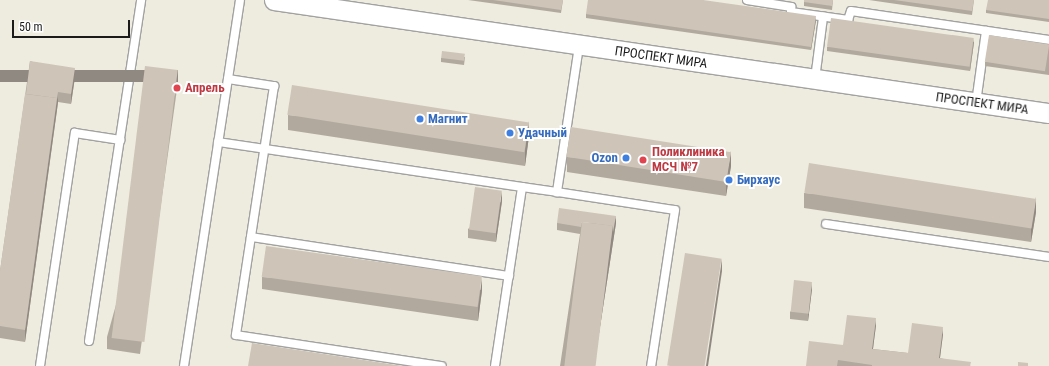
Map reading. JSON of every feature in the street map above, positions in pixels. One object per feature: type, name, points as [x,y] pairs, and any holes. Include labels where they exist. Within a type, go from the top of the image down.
[{"type":"street","name":"ПРОСПЕКТ МИРА","points":[[274,0],[579,46],[1049,113]]},
{"type":"lane","points":[[89,342],[141,0]]},
{"type":"lane","points":[[184,366],[240,0]]},
{"type":"lane","points":[[747,0],[791,6],[791,12],[823,17],[848,20],[851,12],[1049,40]]},
{"type":"lane","points":[[815,80],[823,17]]},
{"type":"lane","points":[[976,103],[986,31]]},
{"type":"lane","points":[[557,192],[579,46]]},
{"type":"lane","points":[[228,79],[274,86],[236,336],[442,366]]},
{"type":"lane","points":[[40,366],[75,133],[120,140]]},
{"type":"lane","points":[[218,142],[675,210],[651,366]]},
{"type":"lane","points":[[495,366],[522,187]]},
{"type":"lane","points":[[826,224],[1049,258]]},
{"type":"lane","points":[[251,237],[509,276]]},
{"type":"building","points":[[493,0],[563,0],[561,10]]},
{"type":"building","points":[[588,0],[703,0],[816,16],[811,47],[586,14]]},
{"type":"building","points":[[804,0],[833,0],[832,6],[804,2]]},
{"type":"building","points":[[894,0],[974,0],[972,11]]},
{"type":"building","points":[[988,0],[1049,0],[1049,19],[986,10]]},
{"type":"building","points":[[831,18],[974,38],[970,67],[827,47]]},
{"type":"building","points":[[989,35],[1049,45],[1045,71],[985,62]]},
{"type":"building","points":[[442,51],[465,54],[464,61],[441,58]]},
{"type":"building","points":[[30,61],[75,68],[71,94],[58,92],[57,100],[57,98],[26,94]]},
{"type":"building","points":[[145,66],[178,70],[144,342],[112,338]]},
{"type":"building","points":[[292,85],[529,123],[524,152],[287,115]]},
{"type":"building","points":[[25,94],[57,98],[25,330],[0,326],[0,271]]},
{"type":"building","points":[[571,127],[731,152],[726,182],[566,157]]},
{"type":"building","points":[[809,163],[1036,199],[1031,229],[804,193]]},
{"type":"building","points":[[475,187],[502,191],[496,233],[469,230]]},
{"type":"building","points":[[559,208],[616,216],[613,232],[613,226],[582,222],[581,227],[557,223]]},
{"type":"building","points":[[582,222],[613,226],[596,366],[564,366]]},
{"type":"building","points":[[266,246],[482,276],[478,307],[262,277]]},
{"type":"building","points":[[685,253],[722,259],[705,366],[667,366]]},
{"type":"building","points":[[794,280],[812,282],[809,314],[791,312]]},
{"type":"building","points":[[847,315],[876,318],[872,349],[908,353],[912,323],[943,327],[939,358],[971,362],[970,366],[872,366],[838,360],[837,366],[806,366],[809,341],[843,345]]},
{"type":"building","points":[[252,343],[403,366],[248,366]]},
{"type":"building","points":[[1018,362],[1028,363],[1028,366],[1018,366]]},
{"type":"place","name":"Апрель","points":[[177,88]]},
{"type":"place","name":"Магнит","points":[[420,119]]},
{"type":"place","name":"Удачный","points":[[510,133]]},
{"type":"place","name":"Ozon","points":[[626,158]]},
{"type":"place","name":"Поликлиника МСЧ №7","points":[[643,160]]},
{"type":"place","name":"Бирхаус","points":[[729,180]]}]
